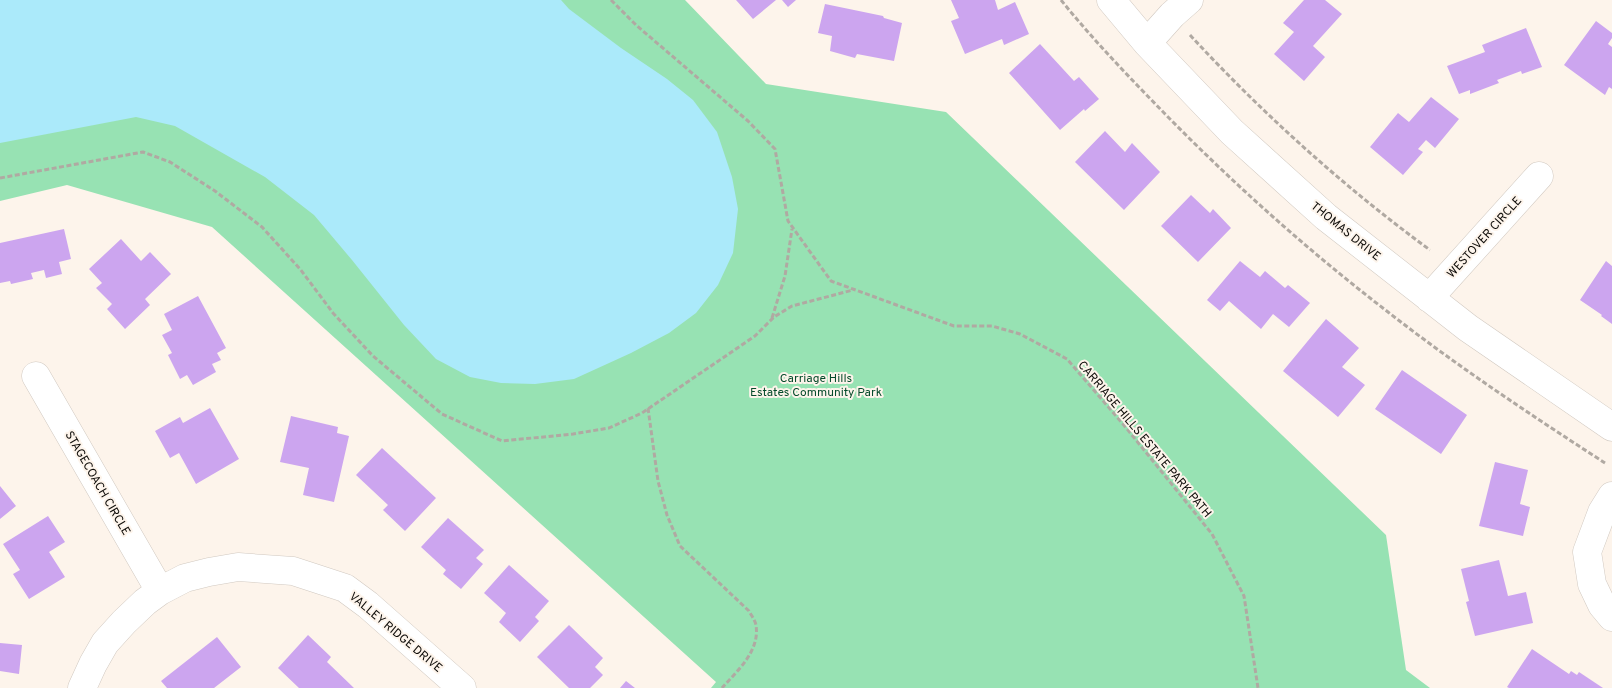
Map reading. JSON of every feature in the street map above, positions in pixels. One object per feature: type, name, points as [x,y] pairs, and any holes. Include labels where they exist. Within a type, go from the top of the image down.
[{"type":"street","name":"THOMAS DRIVE","points":[[1111,0],[1147,43],[1232,132],[1326,217],[1468,328],[1612,426]]},
{"type":"street","points":[[1147,43],[1181,8]]},
{"type":"street","name":"WESTOVER CIRCLE","points":[[1429,298],[1539,176]]},
{"type":"street","name":"STAGECOACH CIRCLE","points":[[36,376],[160,591]]},
{"type":"street","points":[[1612,496],[1602,512],[1587,552],[1592,584],[1602,605],[1612,616]]},
{"type":"street","name":"VALLEY RIDGE DRIVE","points":[[82,688],[105,643],[124,622],[160,591],[185,578],[238,567],[293,571],[345,588],[368,605],[462,688]]},
{"type":"path","name":"CARRIAGE HILLS ESTATE PARK PATH","points":[[611,0],[636,25],[748,121],[774,149],[782,180],[788,221],[831,281],[954,326],[992,326],[1020,334],[1067,359],[1123,424],[1212,534],[1244,596],[1258,688]]},
{"type":"path","points":[[1181,8],[1242,89],[1292,136],[1375,208],[1430,250]]},
{"type":"path","points":[[0,178],[144,152],[170,162],[216,191],[262,227],[300,269],[333,313],[373,356],[442,414],[502,441],[573,434],[609,428],[648,408],[755,336],[770,320],[792,306],[854,290]]},
{"type":"path","points":[[770,320],[785,276],[792,228]]},
{"type":"path","points":[[648,408],[658,481],[667,515],[680,546],[749,611],[756,623],[755,642],[746,662],[722,688]]},
{"type":"green space","name":"Carriage Hills Estates Community Park","points":[[0,0],[685,0],[766,84],[946,112],[1386,535],[1406,670],[1430,688],[711,688],[716,682],[212,227],[67,185],[0,201]]},
{"type":"water","points":[[0,0],[561,0],[569,9],[621,48],[667,79],[693,100],[717,132],[732,177],[738,209],[733,253],[718,285],[696,313],[669,333],[631,353],[574,379],[535,384],[501,383],[470,377],[436,359],[404,325],[314,215],[265,177],[175,126],[136,117],[0,143]]},
{"type":"building","points":[[736,0],[776,0],[753,19]]},
{"type":"building","points":[[782,0],[796,0],[788,7]]},
{"type":"building","points":[[951,0],[995,0],[998,10],[1015,2],[1029,34],[1004,45],[1002,39],[965,54],[951,21],[959,18]]},
{"type":"building","points":[[1304,0],[1325,0],[1342,14],[1313,46],[1325,57],[1304,81],[1274,54],[1294,32],[1283,23]]},
{"type":"building","points":[[825,4],[883,16],[884,18],[902,23],[894,61],[857,54],[855,58],[830,51],[832,36],[818,33]]},
{"type":"building","points":[[1596,21],[1612,33],[1612,38],[1608,44],[1612,47],[1612,89],[1609,87],[1605,95],[1564,65]]},
{"type":"building","points":[[1526,28],[1542,67],[1522,74],[1521,71],[1497,80],[1499,83],[1470,94],[1470,90],[1459,94],[1447,66],[1485,52],[1482,45]]},
{"type":"building","points":[[1040,44],[1074,81],[1079,77],[1099,99],[1085,111],[1084,109],[1060,130],[1009,73]]},
{"type":"building","points":[[1431,97],[1459,119],[1435,148],[1426,140],[1418,149],[1423,152],[1403,175],[1370,147],[1398,113],[1409,122]]},
{"type":"building","points":[[1105,131],[1125,152],[1132,143],[1160,172],[1124,210],[1075,162]]},
{"type":"building","points":[[1191,195],[1210,213],[1213,209],[1231,228],[1198,262],[1161,226]]},
{"type":"building","points":[[64,229],[71,259],[59,262],[62,274],[46,278],[44,270],[31,273],[33,279],[11,284],[10,281],[0,283],[0,243]]},
{"type":"building","points":[[121,239],[141,261],[150,252],[171,274],[145,299],[150,305],[125,329],[107,309],[112,304],[96,288],[102,283],[89,269]]},
{"type":"building","points":[[1240,261],[1260,277],[1265,271],[1285,288],[1288,285],[1310,303],[1289,327],[1273,314],[1261,329],[1229,301],[1220,311],[1207,300]]},
{"type":"building","points":[[1606,261],[1612,266],[1612,324],[1580,300]]},
{"type":"building","points":[[198,296],[226,348],[217,353],[221,360],[212,364],[216,372],[193,385],[187,375],[180,379],[168,355],[172,353],[162,335],[172,330],[164,314]]},
{"type":"building","points":[[1326,319],[1359,348],[1342,367],[1365,385],[1338,417],[1283,371]]},
{"type":"building","points":[[1402,370],[1467,415],[1441,454],[1375,409]]},
{"type":"building","points":[[210,408],[239,459],[196,484],[179,453],[170,458],[155,431],[180,417],[183,423]]},
{"type":"building","points":[[291,416],[338,427],[337,433],[349,436],[334,502],[303,495],[309,468],[280,462]]},
{"type":"building","points":[[382,448],[436,498],[405,531],[383,510],[388,505],[356,475]]},
{"type":"building","points":[[1495,462],[1528,470],[1520,504],[1530,507],[1523,536],[1479,526]]},
{"type":"building","points":[[0,486],[16,506],[0,519]]},
{"type":"building","points":[[48,516],[65,542],[49,552],[65,577],[29,599],[13,574],[20,570],[3,544]]},
{"type":"building","points":[[448,518],[484,550],[476,558],[483,564],[461,589],[443,574],[446,570],[421,547]]},
{"type":"building","points":[[1499,560],[1508,596],[1526,592],[1533,623],[1475,636],[1466,602],[1469,601],[1461,569]]},
{"type":"building","points":[[509,565],[549,601],[535,617],[539,621],[520,642],[499,622],[506,613],[484,593]]},
{"type":"building","points":[[569,625],[603,658],[595,667],[603,675],[590,688],[569,688],[537,657]]},
{"type":"building","points":[[308,635],[331,657],[327,662],[354,688],[299,688],[278,668]]},
{"type":"building","points":[[217,637],[241,667],[214,688],[167,688],[161,681]]},
{"type":"building","points":[[0,643],[22,645],[19,674],[0,671]]},
{"type":"building","points":[[1532,649],[1569,674],[1571,671],[1577,675],[1579,672],[1603,688],[1507,687]]},
{"type":"building","points":[[626,681],[635,688],[620,688]]}]
